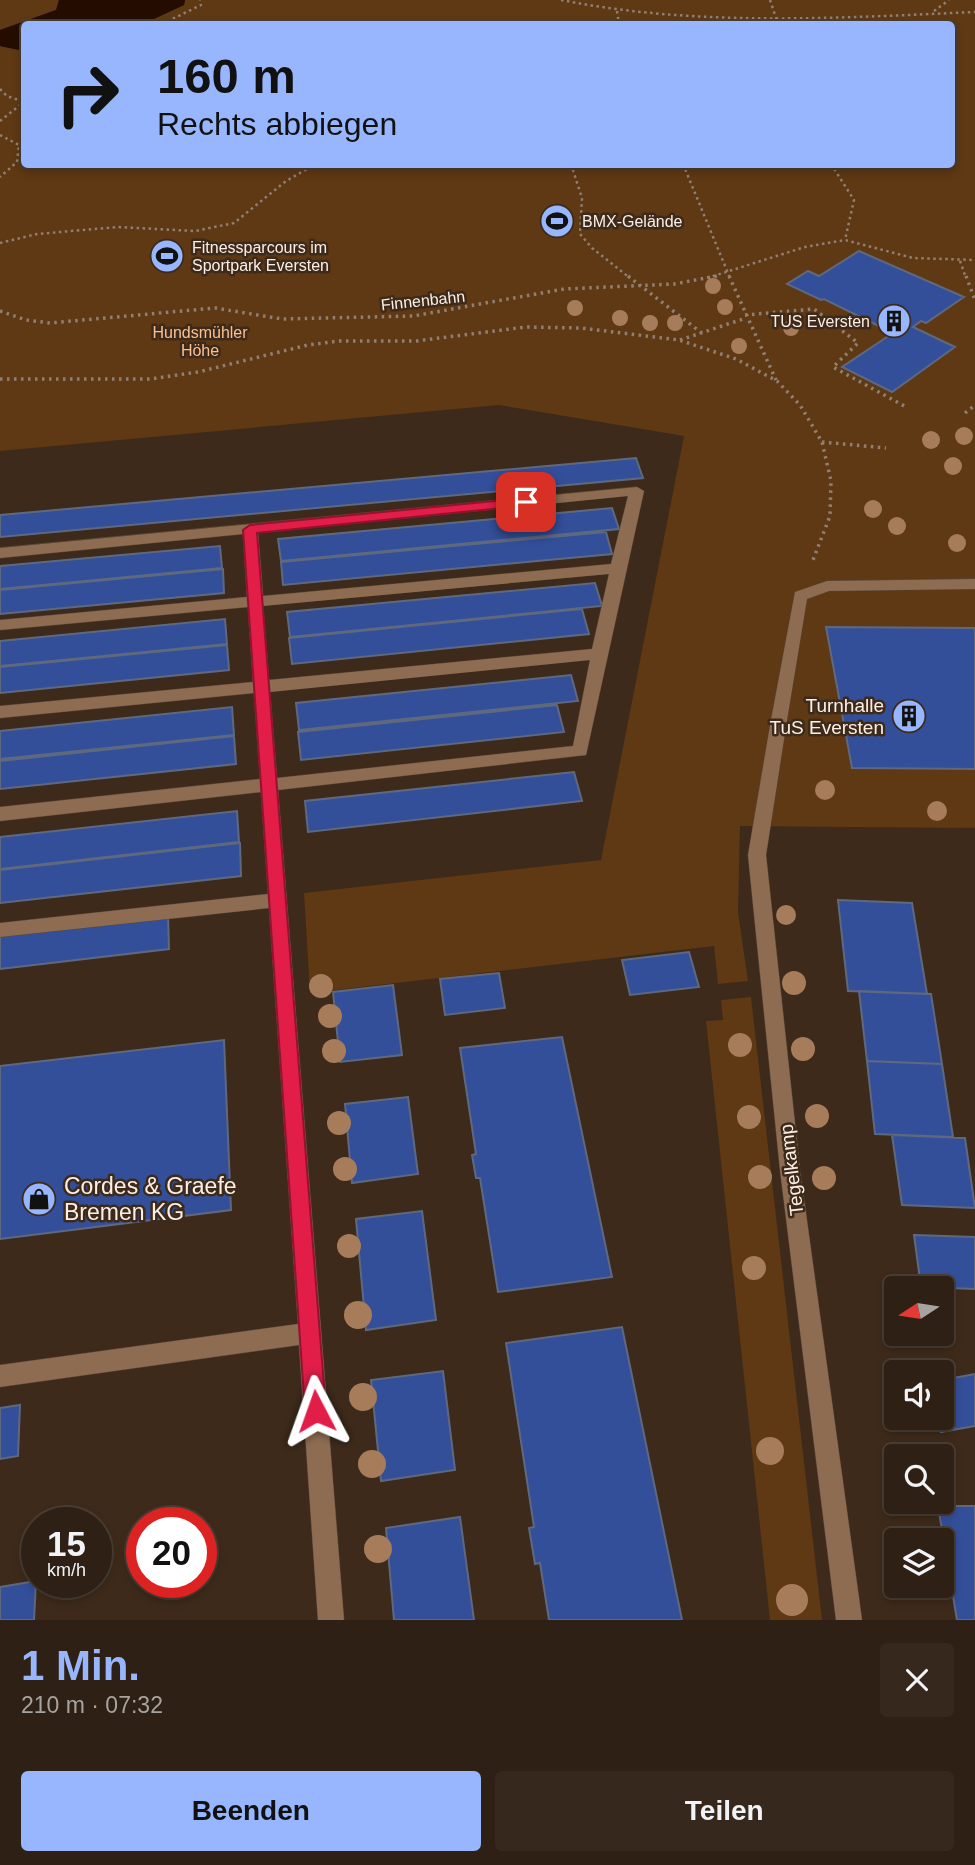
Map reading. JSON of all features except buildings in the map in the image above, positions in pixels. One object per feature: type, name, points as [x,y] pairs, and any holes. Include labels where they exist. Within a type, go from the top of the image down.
[{"type":"street","points":[[0,553],[637,491],[599,654],[580,751],[0,814]]},
{"type":"street","points":[[250,530],[331,1620]]},
{"type":"street","points":[[0,625],[618,568]]},
{"type":"street","points":[[800,596],[827,586],[975,584]]},
{"type":"street","name":"Tegelkamp","points":[[800,596],[757,855],[790,1170],[849,1620]]},
{"type":"street","points":[[0,712],[599,654]]},
{"type":"street","points":[[0,930],[277,900]]},
{"type":"street","points":[[0,1376],[309,1333]]},
{"type":"path","points":[[168,21],[201,5],[201,0]]},
{"type":"path","points":[[561,0],[617,11],[775,20],[975,12]]},
{"type":"path","points":[[770,0],[775,20]]},
{"type":"path","points":[[933,12],[949,0]]},
{"type":"path","points":[[617,11],[619,21]]},
{"type":"path","points":[[0,89],[7,96],[21,101]]},
{"type":"path","points":[[0,121],[21,104]]},
{"type":"path","points":[[0,135],[19,145],[17,162],[0,177]]},
{"type":"path","points":[[0,243],[37,234],[118,227],[195,231],[234,223],[286,181],[309,168]]},
{"type":"path","points":[[573,168],[580,181],[583,213],[580,234],[592,248],[703,334]]},
{"type":"path","points":[[685,168],[745,316],[777,381],[800,405],[822,442],[831,481],[830,516],[800,596]]},
{"type":"path","points":[[834,168],[854,200],[845,240]]},
{"type":"path","name":"Finnenbahn","points":[[0,311],[26,320],[50,323],[215,308],[282,319],[413,316],[564,289],[643,287],[727,274],[804,247],[845,240],[913,258],[975,260]]},
{"type":"path","points":[[960,261],[975,300]]},
{"type":"path","points":[[679,340],[703,334],[745,316],[814,309],[858,343],[833,367],[908,408]]},
{"type":"path","points":[[0,379],[150,379],[198,372],[308,345],[416,341],[526,327],[581,328],[679,340],[736,359],[777,381]]},
{"type":"path","points":[[965,413],[975,405]]},
{"type":"path","points":[[822,442],[886,448]]},
{"type":"green space","points":[[0,0],[59,0],[56,10],[0,30]]},
{"type":"green space","name":"Hundsmühler Höhe","points":[[185,0],[975,0],[975,828],[740,826],[738,912],[748,981],[718,984],[714,946],[310,993],[304,893],[601,860],[684,436],[499,405],[0,451],[0,46],[21,50],[21,168],[955,168],[955,21],[149,21],[184,5]]},
{"type":"green space","points":[[751,997],[822,1620],[770,1620],[706,1021],[723,1020],[721,1000]]},
{"type":"shaded area","points":[[59,0],[185,0],[184,5],[149,21],[25,21],[56,10]]},
{"type":"shaded area","points":[[21,22],[21,50],[0,46],[0,30]]},
{"type":"place","name":"BMX-Gelände","points":[[557,221]]},
{"type":"place","name":"Fitnessparcours im Sportpark Eversten","points":[[167,256]]},
{"type":"place","name":"TUS Eversten","points":[[894,321]]},
{"type":"place","name":"Turnhalle TuS Eversten","points":[[909,716]]},
{"type":"place","name":"Cordes & Graefe Bremen KG","points":[[39,1199]]},
{"type":"route","points":[[316,1411],[250,530],[526,502]]}]
